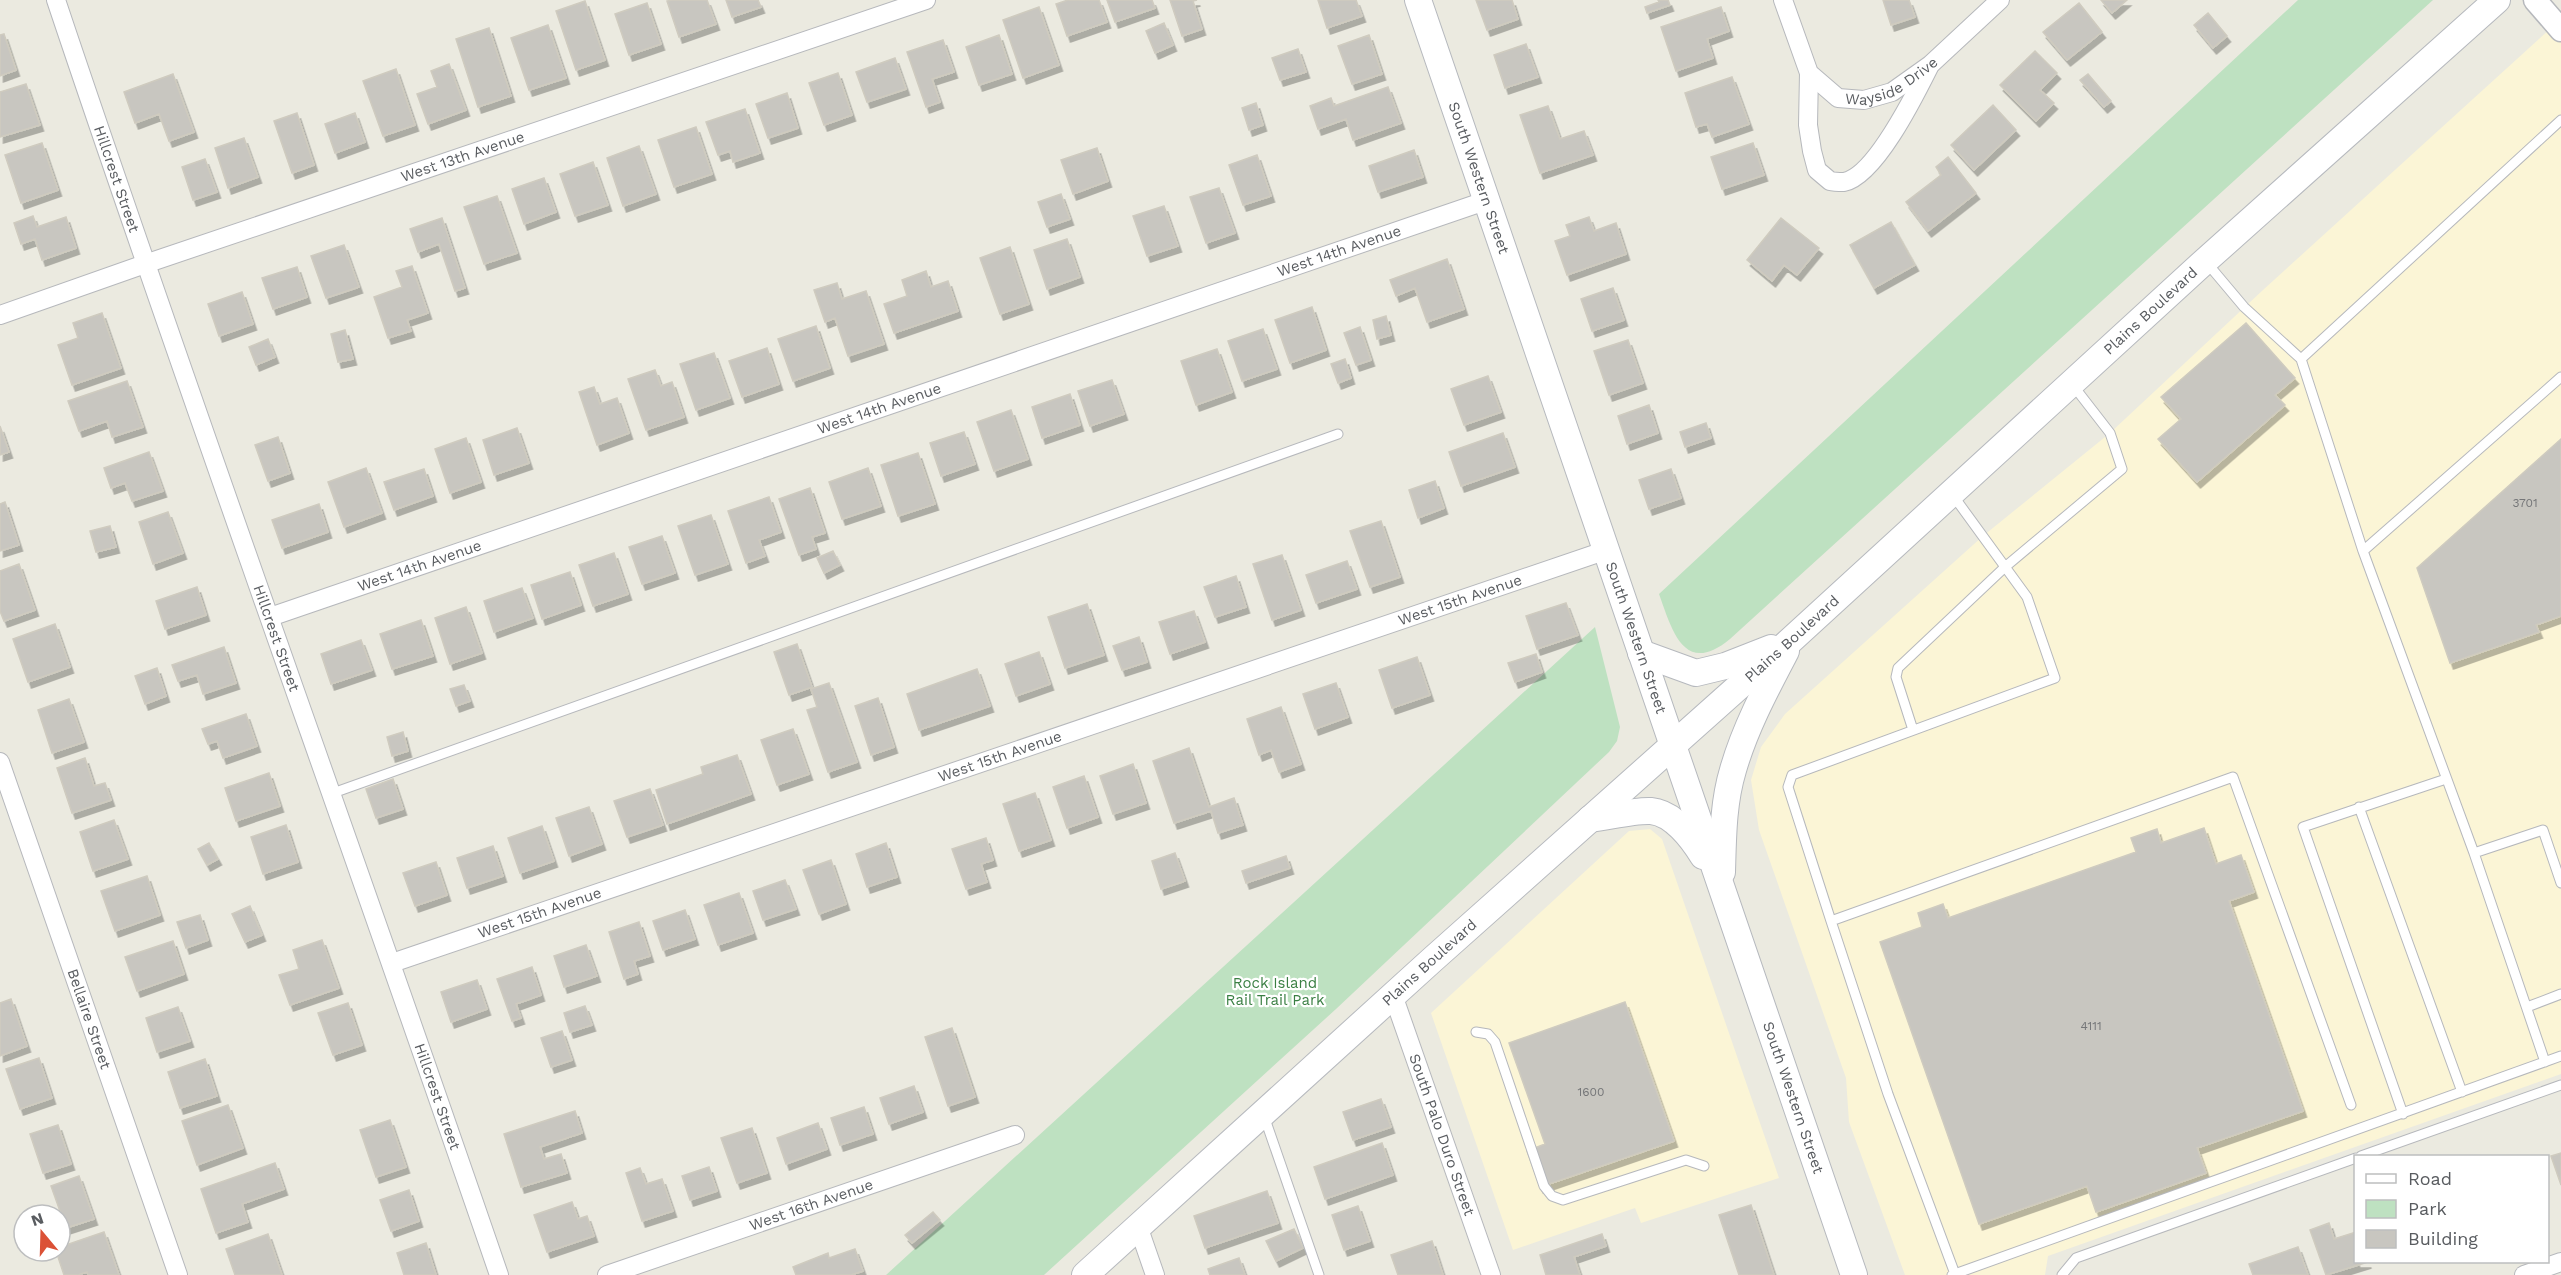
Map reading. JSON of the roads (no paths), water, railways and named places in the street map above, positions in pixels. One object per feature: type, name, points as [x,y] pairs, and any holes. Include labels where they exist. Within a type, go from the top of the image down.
[{"type":"main road","name":"South Western Street","points":[[1418,0],[1854,1275]]},
{"type":"main road","name":"Plains Boulevard","points":[[1085,1275],[1393,995],[1791,640],[2205,261],[2497,0]]},
{"type":"main road","points":[[1641,653],[1696,673],[1725,666],[1791,640]]},
{"type":"main road","points":[[1722,887],[1724,823],[1732,771],[1753,715],[1791,640]]},
{"type":"main road","points":[[1590,819],[1652,811],[1674,821],[1695,843],[1722,887]]},
{"type":"street","name":"Hillcrest Street","points":[[56,0],[145,264],[333,793],[499,1275]]},
{"type":"street","name":"West 13th Avenue","points":[[0,315],[926,0]]},
{"type":"street","name":"Wayside Drive","points":[[1783,0],[1809,73],[1838,98],[1864,100],[1892,92],[1930,65],[2000,0]]},
{"type":"street","points":[[2535,0],[2561,30]]},
{"type":"street","points":[[1809,73],[1808,125],[1817,170],[1830,182],[1845,182],[1864,169],[1887,141],[1907,111],[1930,65]]},
{"type":"street","name":"West 14th Avenue","points":[[270,616],[1488,200]]},
{"type":"street","name":"West 15th Avenue","points":[[392,963],[1607,550]]},
{"type":"street","name":"Bellaire Street","points":[[0,762],[178,1275]]},
{"type":"street","name":"South Palo Duro Street","points":[[1393,995],[1491,1275]]},
{"type":"street","name":"West 16th Avenue","points":[[607,1275],[1016,1135]]},
{"type":"street","points":[[1138,1226],[1155,1275]]},
{"type":"street","points":[[2524,1275],[2561,1262]]},
{"type":"lane","points":[[2301,359],[2561,120]]},
{"type":"lane","points":[[2205,261],[2244,307],[2301,359],[2363,551],[2474,853],[2545,1062]]},
{"type":"lane","points":[[2363,551],[2561,377]]},
{"type":"lane","points":[[1913,730],[1896,677],[1899,668],[2005,567],[2122,469],[2110,433],[2071,382]]},
{"type":"lane","points":[[333,793],[1338,434]]},
{"type":"lane","points":[[1951,492],[2027,597],[2055,678],[1792,775],[1788,787],[1888,1094],[1953,1274],[2561,1056]]},
{"type":"lane","points":[[1831,921],[2232,777],[2351,1105]]},
{"type":"lane","points":[[2403,1114],[2303,827],[2446,779]]},
{"type":"lane","points":[[2359,807],[2462,1092]]},
{"type":"lane","points":[[2474,853],[2543,830],[2561,883]]},
{"type":"lane","points":[[2527,1007],[2561,994]]},
{"type":"lane","points":[[1476,1032],[1488,1034],[1495,1042],[1544,1186],[1552,1196],[1563,1200],[1686,1160],[1704,1166]]},
{"type":"lane","points":[[2364,1155],[2561,1085]]},
{"type":"lane","points":[[1263,1114],[1319,1275]]},
{"type":"lane","points":[[2062,1275],[2076,1258],[2354,1158]]},
{"type":"park label","name":"Rock Island Rail Trail Park","points":[[1275,992]]}]
